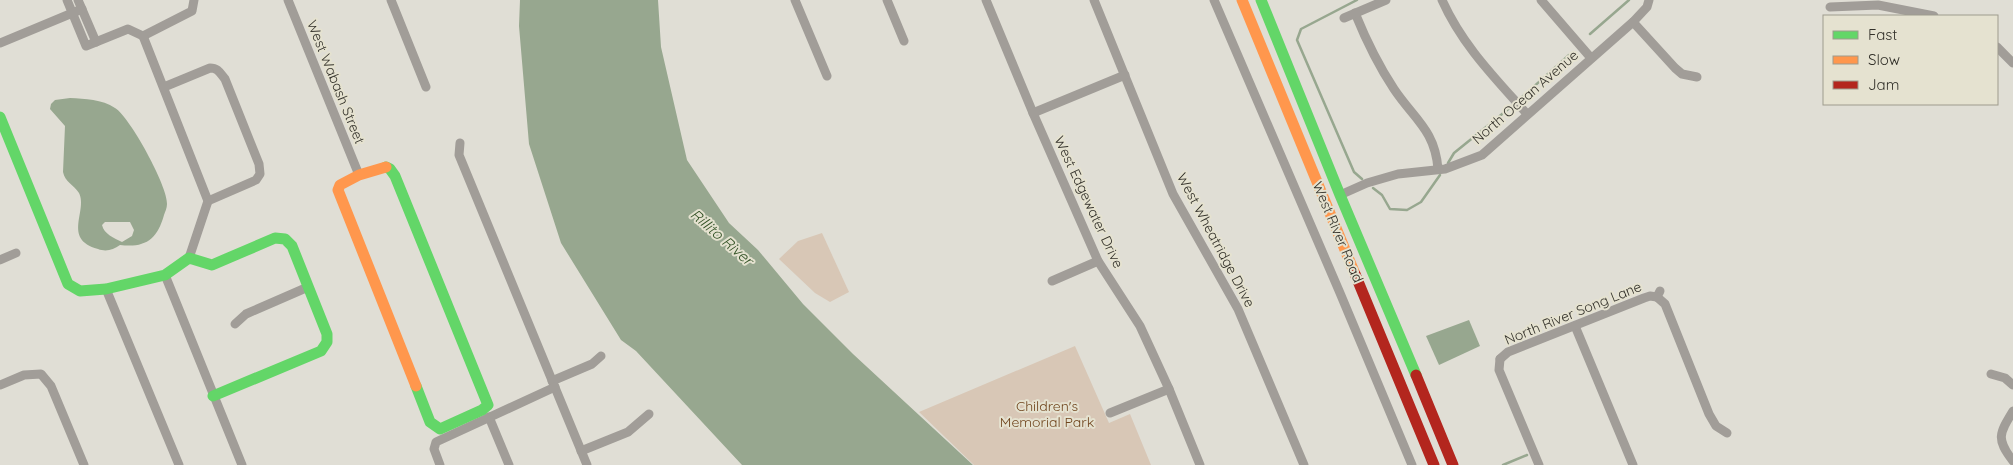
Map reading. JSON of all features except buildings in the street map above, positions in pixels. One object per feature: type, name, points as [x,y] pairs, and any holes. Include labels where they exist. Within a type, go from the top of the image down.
[{"type":"street","points":[[0,117],[68,284],[80,291],[106,289],[165,275],[189,258],[208,201],[143,36],[128,29],[86,46],[67,0]]},
{"type":"street","points":[[143,36],[192,11],[194,0]]},
{"type":"street","name":"West Wabash Street","points":[[288,0],[359,175]]},
{"type":"street","points":[[391,0],[426,87]]},
{"type":"street","points":[[795,0],[827,76]]},
{"type":"street","points":[[887,0],[904,41]]},
{"type":"street","name":"West Edgewater Drive","points":[[986,0],[1098,261],[1140,326],[1169,388],[1200,465]]},
{"type":"street","name":"West Wheatridge Drive","points":[[1094,0],[1173,194],[1238,308],[1304,465]]},
{"type":"street","points":[[1214,0],[1412,465]]},
{"type":"street","name":"West River Road","points":[[1242,0],[1434,465]]},
{"type":"street","name":"West River Road","points":[[1261,0],[1453,465]]},
{"type":"street","points":[[1344,18],[1386,0]]},
{"type":"street","points":[[1442,0],[1452,21],[1476,56],[1527,114]]},
{"type":"street","points":[[1541,0],[1591,58]]},
{"type":"street","name":"North Ocean Avenue","points":[[1340,195],[1367,183],[1398,174],[1453,167],[1482,155],[1644,12],[1652,0]]},
{"type":"street","points":[[0,43],[72,13],[80,4],[96,42]]},
{"type":"street","points":[[1830,7],[1878,5],[1929,15]]},
{"type":"street","points":[[1355,13],[1383,71],[1395,91],[1429,135],[1437,155],[1438,169]]},
{"type":"street","points":[[1633,22],[1682,74],[1697,77]]},
{"type":"street","points":[[1998,48],[2013,63]]},
{"type":"street","points":[[164,87],[210,68],[218,70],[225,79],[259,164],[260,174],[256,180],[208,201]]},
{"type":"street","points":[[1033,113],[1125,75]]},
{"type":"street","points":[[460,142],[459,155],[587,465]]},
{"type":"street","points":[[386,167],[395,176],[488,405],[482,410],[440,429],[430,422],[338,190],[340,185],[359,175],[386,167]]},
{"type":"street","points":[[189,258],[212,265],[276,238],[286,239],[292,246],[327,334],[327,342],[321,351],[213,396]]},
{"type":"street","points":[[0,260],[16,253]]},
{"type":"street","points":[[1052,281],[1098,261]]},
{"type":"street","points":[[165,275],[242,465]]},
{"type":"street","points":[[235,324],[246,314],[308,287]]},
{"type":"street","points":[[106,289],[179,465]]},
{"type":"street","name":"North River Song Lane","points":[[1539,465],[1499,370],[1496,358],[1644,298],[1659,294],[1665,304],[1709,414],[1716,426],[1726,433]]},
{"type":"street","points":[[1575,326],[1633,465]]},
{"type":"street","points":[[440,465],[434,449],[436,442],[592,364],[600,356]]},
{"type":"street","points":[[41,374],[45,364]]},
{"type":"street","points":[[0,385],[24,374],[41,374]]},
{"type":"street","points":[[41,374],[51,386],[84,465]]},
{"type":"street","points":[[1992,374],[2005,378],[2013,384]]},
{"type":"street","points":[[1110,413],[1169,388]]},
{"type":"street","points":[[2013,412],[2002,429],[2002,446],[2013,461]]},
{"type":"street","points":[[581,451],[628,432],[648,414]]},
{"type":"street","points":[[489,417],[509,465]]},
{"type":"green space","points":[[822,233],[849,292],[830,302],[815,293],[779,259],[798,241]]},
{"type":"green space","name":"Children's Memorial Park","points":[[1075,346],[1109,423],[1130,414],[1151,465],[974,465],[919,412]]},
{"type":"water","name":"Rillito River","points":[[520,0],[658,0],[661,47],[687,160],[729,223],[758,250],[803,304],[853,354],[973,465],[742,465],[636,351],[621,340],[561,243],[529,144],[519,26]]},
{"type":"water","points":[[70,98],[105,103],[115,108],[130,124],[147,153],[166,195],[167,205],[161,224],[158,231],[149,240],[136,245],[120,245],[104,250],[87,244],[81,239],[78,224],[81,200],[79,193],[63,172],[65,126],[50,109],[51,104],[55,100]],"holes":[[[105,222],[130,222],[134,230],[132,236],[122,242],[107,233],[102,225]]]},
{"type":"water","points":[[1469,320],[1480,346],[1439,365],[1426,336]]},
{"type":"waterway","points":[[1357,0],[1301,29],[1297,40],[1354,172],[1362,179]]},
{"type":"waterway","points":[[1590,34],[1629,0]]},
{"type":"waterway","points":[[1521,98],[1569,55]]},
{"type":"waterway","points":[[1448,163],[1454,153],[1512,106]]},
{"type":"waterway","points":[[1373,188],[1382,195],[1390,209],[1407,210],[1421,202],[1440,175]]},
{"type":"waterway","points":[[1503,465],[1527,455]]},
{"type":"traffic: fast","points":[[1261,0],[1416,375]]},
{"type":"traffic: fast","points":[[0,117],[68,284],[80,291],[106,289],[165,275],[189,258],[212,265],[275,238],[285,239],[292,246],[327,334],[327,342],[321,351],[213,396]]},
{"type":"traffic: fast","points":[[386,167],[395,176],[488,405],[482,410],[440,429],[430,422],[416,386]]},
{"type":"traffic: slow","points":[[1242,0],[1355,274]]},
{"type":"traffic: slow","points":[[386,167],[359,175],[340,185],[338,190],[416,386]]},
{"type":"traffic: jam","points":[[1355,274],[1434,465]]},
{"type":"traffic: jam","points":[[1416,375],[1453,465]]}]
